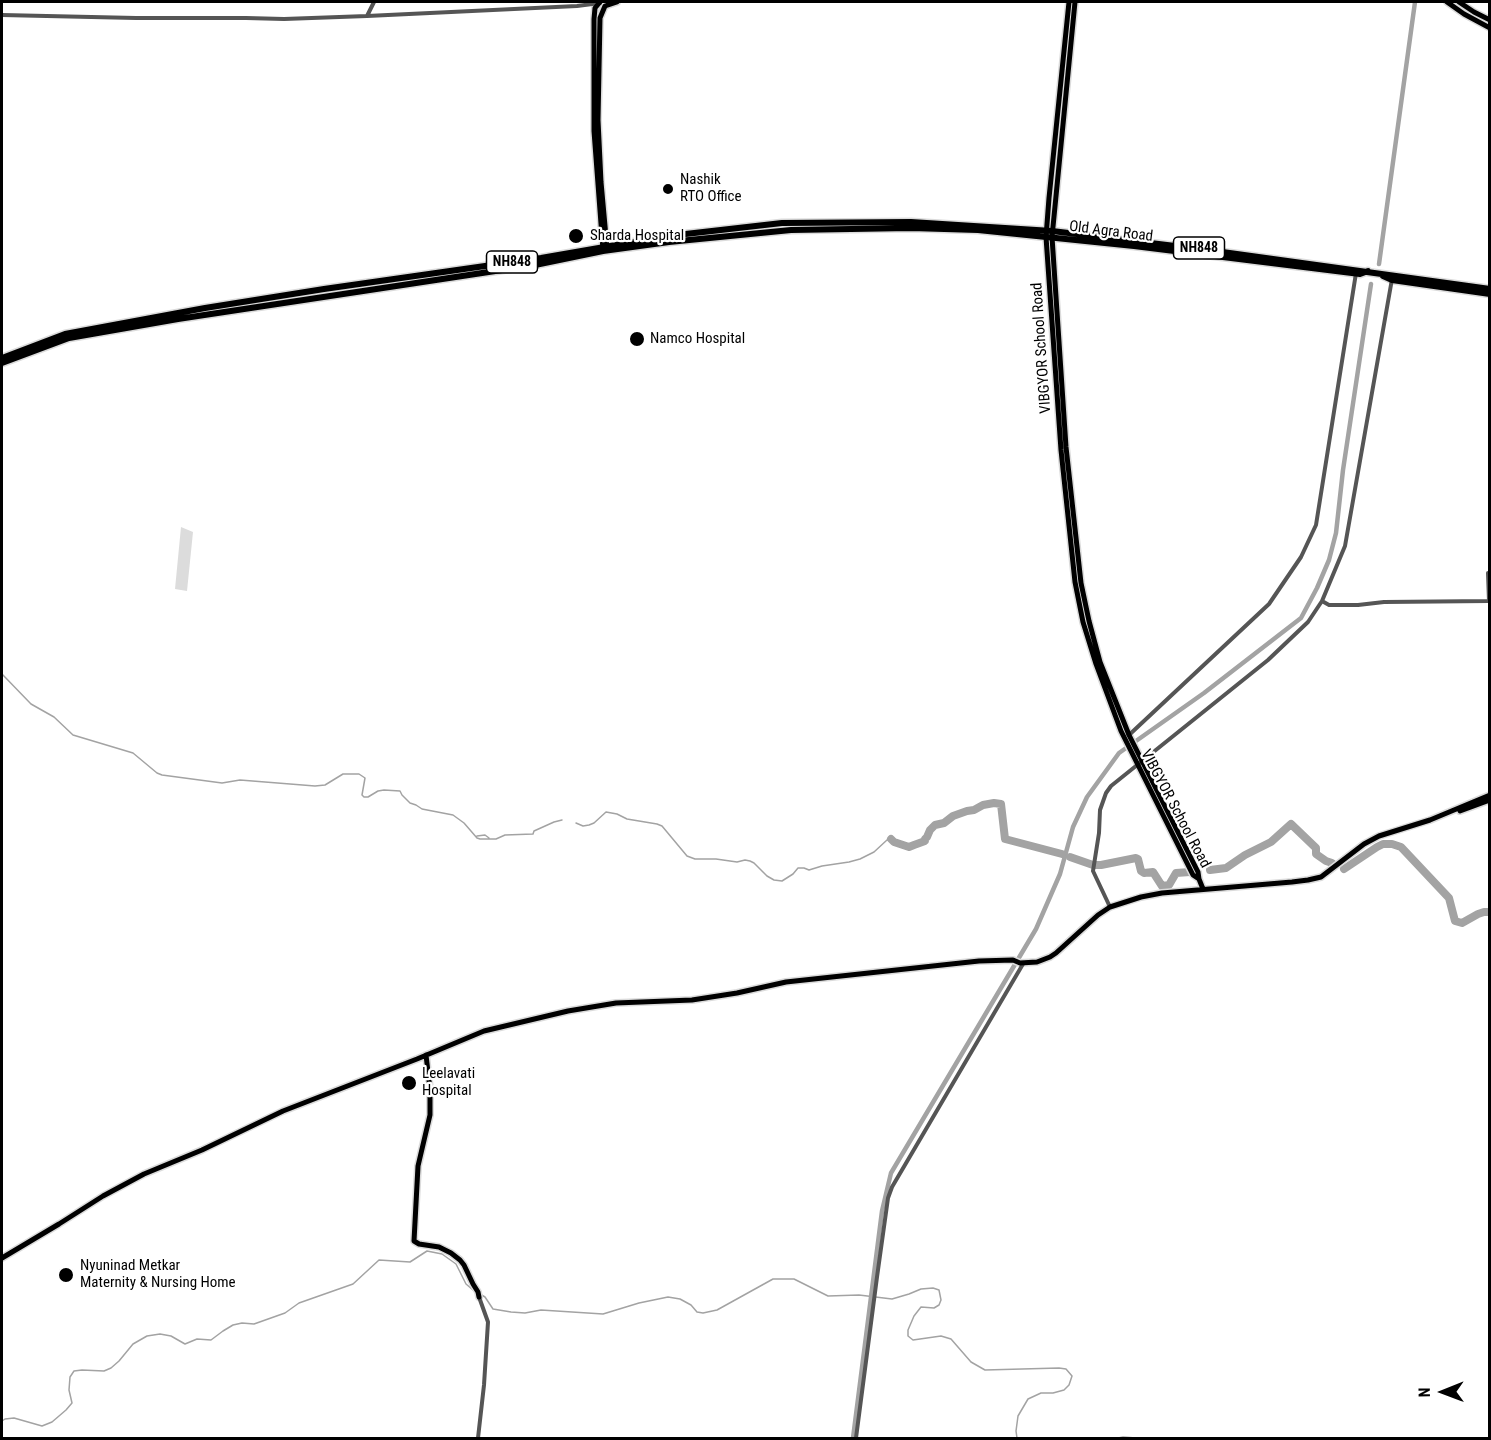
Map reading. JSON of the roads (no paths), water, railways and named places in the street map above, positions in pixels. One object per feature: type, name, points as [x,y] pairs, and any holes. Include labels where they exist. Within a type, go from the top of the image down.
[{"type":"highway","name":"NH848","points":[[2,361],[80,336],[380,284],[535,265],[562,256],[668,236],[782,223],[911,222],[1049,234],[1208,250],[1357,272],[1368,271],[1393,278],[1490,291]]},
{"type":"highway","name":"Old Agra Road","points":[[605,248],[706,237],[816,229],[911,228],[978,230],[1030,236],[1049,234]]},
{"type":"main road","points":[[599,2],[595,8],[594,19],[594,131],[605,248]]},
{"type":"main road","points":[[605,248],[598,120],[600,18],[605,6],[616,2]]},
{"type":"main road","name":"VIBGYOR School Road","points":[[1069,2],[1049,234],[1061,418],[1081,583],[1096,664],[1121,731],[1130,740]]},
{"type":"main road","name":"VIBGYOR School Road","points":[[1049,234],[1075,2]]},
{"type":"main road","points":[[1447,2],[1490,28]]},
{"type":"main road","points":[[1459,2],[1490,20]]},
{"type":"main road","name":"VIBGYOR School Road","points":[[1092,644],[1138,758],[1198,872],[1198,879],[1203,889]]},
{"type":"main road","points":[[2,1258],[103,1196],[144,1174],[202,1150],[283,1111],[484,1031],[616,1003],[692,1000],[786,982],[979,961],[1013,960],[1022,963],[1041,961],[1056,953],[1110,907],[1147,895],[1292,882],[1321,877],[1371,840],[1386,833],[1466,810],[1490,798]]},
{"type":"main road","points":[[426,1055],[430,1115],[418,1166],[414,1242],[451,1252],[464,1265],[479,1294]]},
{"type":"street","points":[[367,16],[374,2]]},
{"type":"street","points":[[2,15],[284,19],[576,6],[599,2],[605,6]]},
{"type":"street","points":[[1130,740],[1269,604],[1301,557],[1316,525],[1357,272]]},
{"type":"street","points":[[1110,907],[1093,871],[1100,810],[1106,793],[1138,758],[1268,660],[1308,622],[1322,601],[1345,546],[1393,278]]},
{"type":"street","points":[[1322,601],[1329,605],[1489,601],[1488,573],[1490,573]]},
{"type":"street","points":[[856,1438],[877,1277],[892,1186],[1022,963]]},
{"type":"street","points":[[478,1438],[488,1322],[479,1294]]},
{"type":"waterway","points":[[1379,264],[1415,2]]},
{"type":"waterway","points":[[853,1438],[882,1211],[891,1173],[1036,929],[1060,874],[1073,827],[1087,797],[1119,753],[1204,693],[1301,618],[1317,588],[1329,560],[1336,533],[1343,470],[1371,284]]},
{"type":"waterway","points":[[2,674],[31,704],[54,717],[73,735],[133,753],[162,775],[222,783],[240,780],[315,786],[325,785],[343,774],[359,774],[365,778],[362,795],[364,797],[378,791],[400,791],[410,803],[422,809],[453,815],[480,839],[533,834],[534,831],[562,820]]},
{"type":"waterway","points":[[891,839],[909,847],[925,841],[935,825],[944,823],[953,816],[994,803],[1001,804],[1005,839],[1062,854]]},
{"type":"waterway","points":[[576,823],[583,826],[589,825],[606,812],[627,819],[657,824],[662,826],[687,856],[695,859],[750,861],[767,876],[782,881],[798,868],[809,870],[860,859],[891,839]]},
{"type":"waterway","points":[[1210,870],[1226,868],[1271,842],[1291,824],[1316,848],[1316,854],[1332,863]]},
{"type":"waterway","points":[[477,836],[485,835],[489,838]]},
{"type":"waterway","points":[[1344,869],[1377,847],[1392,844],[1401,847],[1449,898],[1455,921],[1462,923],[1478,914],[1490,912]]},
{"type":"waterway","points":[[1070,857],[1093,865],[1136,858],[1141,871],[1153,872],[1162,886],[1169,885],[1176,873],[1190,872]]},
{"type":"waterway","points":[[2,1421],[14,1418],[42,1426],[52,1422],[72,1403],[69,1390],[70,1377],[74,1371],[104,1371],[111,1368],[133,1344],[147,1336],[160,1334],[171,1336],[185,1344],[197,1339],[211,1340],[233,1325],[254,1324],[285,1313],[299,1303],[353,1284],[379,1260],[410,1262],[427,1251],[442,1254],[456,1264],[466,1284],[473,1290]]},
{"type":"waterway","points":[[480,1294],[485,1297],[493,1309],[511,1312],[525,1313],[541,1310],[603,1314],[668,1297],[680,1299],[691,1305],[697,1312],[703,1313],[717,1310],[773,1279],[794,1279],[828,1296],[859,1295],[892,1299],[921,1289],[933,1288],[939,1290],[941,1300],[934,1308],[921,1307],[914,1316],[908,1330],[908,1336],[913,1340],[941,1336],[951,1339],[971,1362],[985,1370],[1059,1368],[1066,1369],[1072,1376],[1069,1385],[1064,1390],[1041,1393],[1028,1399],[1018,1416],[1017,1438]]},
{"type":"waterway","points":[[1118,1438],[1136,1438]]},
{"type":"place","name":"Nashik RTO Office","points":[[668,189]]},
{"type":"place","name":"Sharda Hospital","points":[[576,236]]},
{"type":"place","name":"Namco Hospital","points":[[637,339]]},
{"type":"place","name":"Leelavati Hospital","points":[[409,1083]]},
{"type":"place","name":"Nyuninad Metkar Maternity & Nursing Home","points":[[66,1275]]}]
